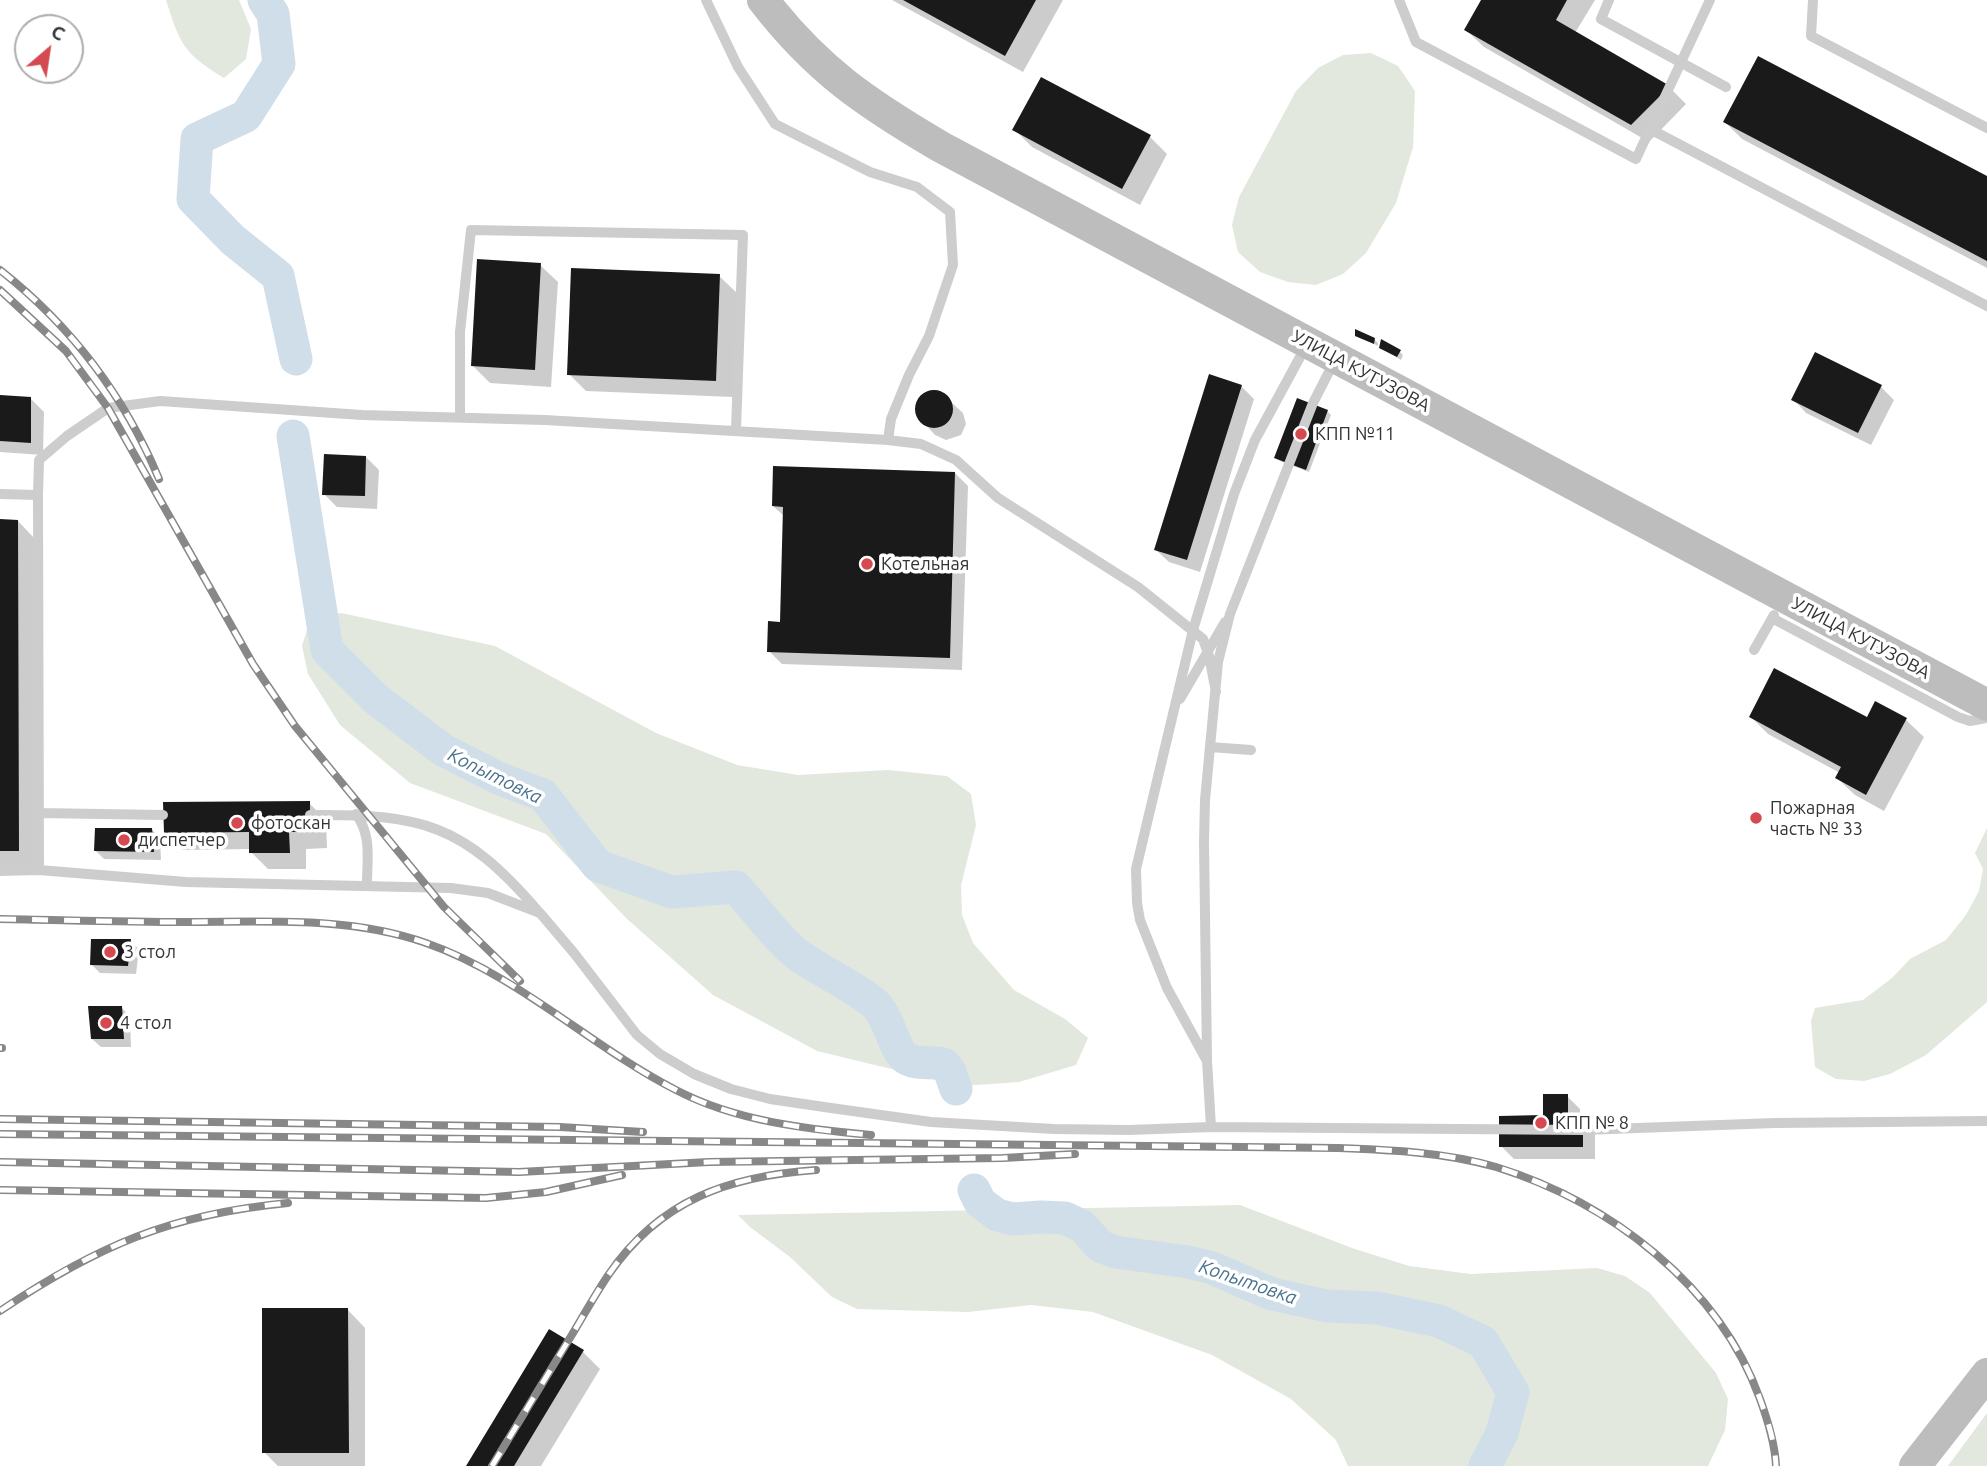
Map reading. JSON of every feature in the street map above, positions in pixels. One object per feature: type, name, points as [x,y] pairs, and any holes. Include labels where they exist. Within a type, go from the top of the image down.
[{"type":"street","name":"УЛИЦА КУТУЗОВА","points":[[763,0],[787,31],[817,62],[850,90],[941,147],[1336,357],[1778,608],[1987,705]]},
{"type":"street","points":[[1915,1466],[1987,1374]]},
{"type":"lane","points":[[706,0],[738,67],[775,124],[870,172],[917,187],[950,212],[953,265],[929,336],[909,374],[891,419],[888,440]]},
{"type":"lane","points":[[1399,0],[1416,43],[1636,159],[1710,0]]},
{"type":"lane","points":[[1609,0],[1601,19],[1726,87]]},
{"type":"lane","points":[[1813,0],[1811,36],[1987,128]]},
{"type":"lane","points":[[1650,130],[1987,306]]},
{"type":"lane","points":[[460,417],[460,332],[471,230],[743,235],[736,429]]},
{"type":"lane","points":[[1207,1061],[1167,988],[1140,920],[1136,903],[1136,869],[1193,629],[1234,494],[1263,424],[1308,342]]},
{"type":"lane","points":[[1174,708],[1230,614],[1313,403],[1336,357]]},
{"type":"lane","points":[[39,870],[39,460],[67,436],[108,408],[160,401],[362,415],[736,429],[921,444],[956,460],[998,498],[1138,587],[1193,629],[1203,639],[1208,652],[1216,692]]},
{"type":"lane","points":[[0,494],[38,495]]},
{"type":"lane","points":[[1754,650],[1778,608],[1958,717],[1970,721],[1987,718]]},
{"type":"lane","points":[[1211,1127],[1207,1061],[1204,842],[1219,663],[1230,614]]},
{"type":"lane","points":[[1210,747],[1251,750]]},
{"type":"lane","points":[[39,813],[163,815]]},
{"type":"lane","points":[[356,814],[365,827],[367,836],[367,884]]},
{"type":"lane","points":[[310,815],[356,814],[421,822],[467,842],[490,861],[540,913],[637,1035],[660,1054],[694,1074],[731,1089],[806,1105],[931,1122],[1054,1129],[1211,1127],[1583,1130],[1775,1123],[1987,1121]]},
{"type":"lane","points":[[0,871],[39,870],[186,882],[367,884],[469,889],[488,893],[540,913]]},
{"type":"shaded area","points":[[166,0],[239,0],[251,29],[246,59],[224,78],[200,61],[185,46]]},
{"type":"shaded area","points":[[1371,53],[1398,66],[1415,91],[1413,147],[1396,203],[1366,253],[1343,274],[1316,285],[1288,282],[1260,272],[1238,252],[1232,225],[1239,197],[1296,91],[1318,68],[1343,55]]},
{"type":"shaded area","points":[[341,613],[495,646],[656,733],[737,765],[798,775],[888,770],[947,776],[971,794],[976,825],[961,885],[962,915],[973,943],[1014,990],[1065,1019],[1088,1038],[1076,1065],[1019,1082],[962,1086],[817,1051],[713,995],[626,918],[546,834],[410,783],[340,725],[308,674],[302,646],[311,617]]},
{"type":"shaded area","points":[[1987,828],[1987,1002],[1926,1055],[1890,1074],[1864,1081],[1836,1079],[1815,1067],[1811,1021],[1815,1008],[1863,1000],[1892,978],[1910,959],[1946,940],[1966,915],[1979,891],[1983,869],[1975,853]]},
{"type":"shaded area","points":[[1240,1205],[1352,1248],[1409,1266],[1471,1274],[1597,1268],[1625,1276],[1650,1293],[1716,1373],[1728,1399],[1725,1430],[1708,1466],[1348,1466],[1336,1440],[1291,1399],[1212,1355],[1093,1312],[1031,1305],[968,1312],[857,1309],[832,1297],[790,1257],[738,1215]]},
{"type":"shaded area","points":[[1987,1413],[1987,1466],[1948,1466]]},
{"type":"building","points":[[903,0],[1036,0],[1005,56]]},
{"type":"building","points":[[1481,0],[1567,0],[1556,20],[1670,86],[1631,125],[1464,30]]},
{"type":"building","points":[[1758,56],[1987,176],[1987,261],[1723,122]]},
{"type":"building","points":[[1041,77],[1151,135],[1122,189],[1012,130]]},
{"type":"building","points":[[477,259],[541,263],[535,370],[471,366]]},
{"type":"building","points":[[571,268],[720,274],[716,381],[567,375]]},
{"type":"building","points":[[1355,329],[1375,338],[1374,344],[1355,336]]},
{"type":"building","points":[[1381,339],[1401,350],[1397,357],[1379,348]]},
{"type":"building","points":[[1815,352],[1882,385],[1858,433],[1791,400]]},
{"type":"building","points":[[1209,374],[1242,385],[1187,560],[1154,550]]},
{"type":"building","points":[[934,390],[947,396],[953,409],[947,422],[934,428],[921,422],[915,409],[921,396]]},
{"type":"building","points":[[0,395],[31,397],[31,443],[0,441]]},
{"type":"building","name":"КПП №11","points":[[1297,398],[1328,410],[1306,470],[1274,458]]},
{"type":"building","points":[[324,454],[366,456],[365,496],[322,495]]},
{"type":"building","name":"Котельная","points":[[773,466],[955,472],[950,658],[767,652],[768,621],[780,622],[783,507],[772,506]]},
{"type":"building","points":[[0,519],[18,520],[19,851],[0,851]]},
{"type":"building","points":[[1774,668],[1867,717],[1875,701],[1907,718],[1866,795],[1835,778],[1841,767],[1749,717]]},
{"type":"building","name":"фотоскан","points":[[310,801],[310,832],[289,832],[290,853],[249,853],[249,832],[164,833],[163,802]]},
{"type":"building","name":"диспетчер","points":[[95,828],[152,828],[154,852],[94,851]]},
{"type":"building","name":"3 стол","points":[[91,939],[131,939],[128,966],[90,965]]},
{"type":"building","name":"4 стол","points":[[88,1006],[122,1006],[124,1039],[91,1039]]},
{"type":"building","name":"КПП № 8","points":[[1543,1094],[1568,1094],[1568,1116],[1583,1116],[1583,1147],[1499,1147],[1499,1116],[1543,1115]]},
{"type":"building","points":[[262,1308],[348,1308],[349,1453],[262,1453]]},
{"type":"building","points":[[549,1329],[584,1350],[514,1466],[466,1466]]},
{"type":"waterway","name":"Копытовка","points":[[264,0],[273,14],[279,64],[246,116],[197,139],[193,199],[233,240],[278,276],[296,359]]},
{"type":"waterway","name":"Копытовка","points":[[293,436],[327,650],[376,699],[443,750],[500,779],[543,795],[598,866],[672,892],[736,887],[791,949],[875,1004],[907,1059],[944,1064],[956,1089]]},
{"type":"waterway","name":"Копытовка","points":[[974,1190],[980,1202],[997,1215],[1013,1219],[1065,1218],[1082,1226],[1100,1246],[1115,1252],[1212,1268],[1272,1294],[1327,1306],[1377,1308],[1439,1321],[1483,1342],[1513,1392],[1502,1433],[1485,1466]]},
{"type":"railway","points":[[0,270],[50,314],[93,364],[129,419],[159,479]]},
{"type":"railway","points":[[0,290],[66,351],[108,408],[253,664],[295,726],[444,907],[520,981]]},
{"type":"railway","points":[[0,919],[307,922],[397,934],[426,943],[492,973],[644,1072],[699,1101],[771,1122],[871,1135]]},
{"type":"railway","points":[[0,1119],[560,1127],[643,1132]]},
{"type":"railway","points":[[0,1134],[1338,1148],[1457,1158],[1496,1167],[1538,1182],[1579,1202],[1655,1253],[1688,1285],[1717,1320],[1742,1358],[1766,1416],[1773,1440],[1776,1466]]},
{"type":"railway","points":[[0,1162],[519,1172],[709,1162],[1003,1158],[1075,1154]]},
{"type":"railway","points":[[492,1466],[604,1281],[629,1249],[651,1227],[699,1196],[726,1186],[754,1178],[816,1170]]},
{"type":"railway","points":[[0,1190],[486,1198],[546,1192],[622,1175]]},
{"type":"railway","points":[[0,1311],[69,1268],[136,1237],[207,1215],[288,1203]]},
{"type":"place","name":"КПП №11","points":[[1301,434]]},
{"type":"place","name":"Котельная","points":[[867,564]]},
{"type":"place","name":"Пожарная часть № 33","points":[[1756,818]]},
{"type":"place","name":"фотоскан","points":[[237,823]]},
{"type":"place","name":"диспетчер","points":[[124,840]]},
{"type":"place","name":"3 стол","points":[[110,952]]},
{"type":"place","name":"4 стол","points":[[106,1023]]},
{"type":"place","name":"КПП № 8","points":[[1541,1123]]}]
